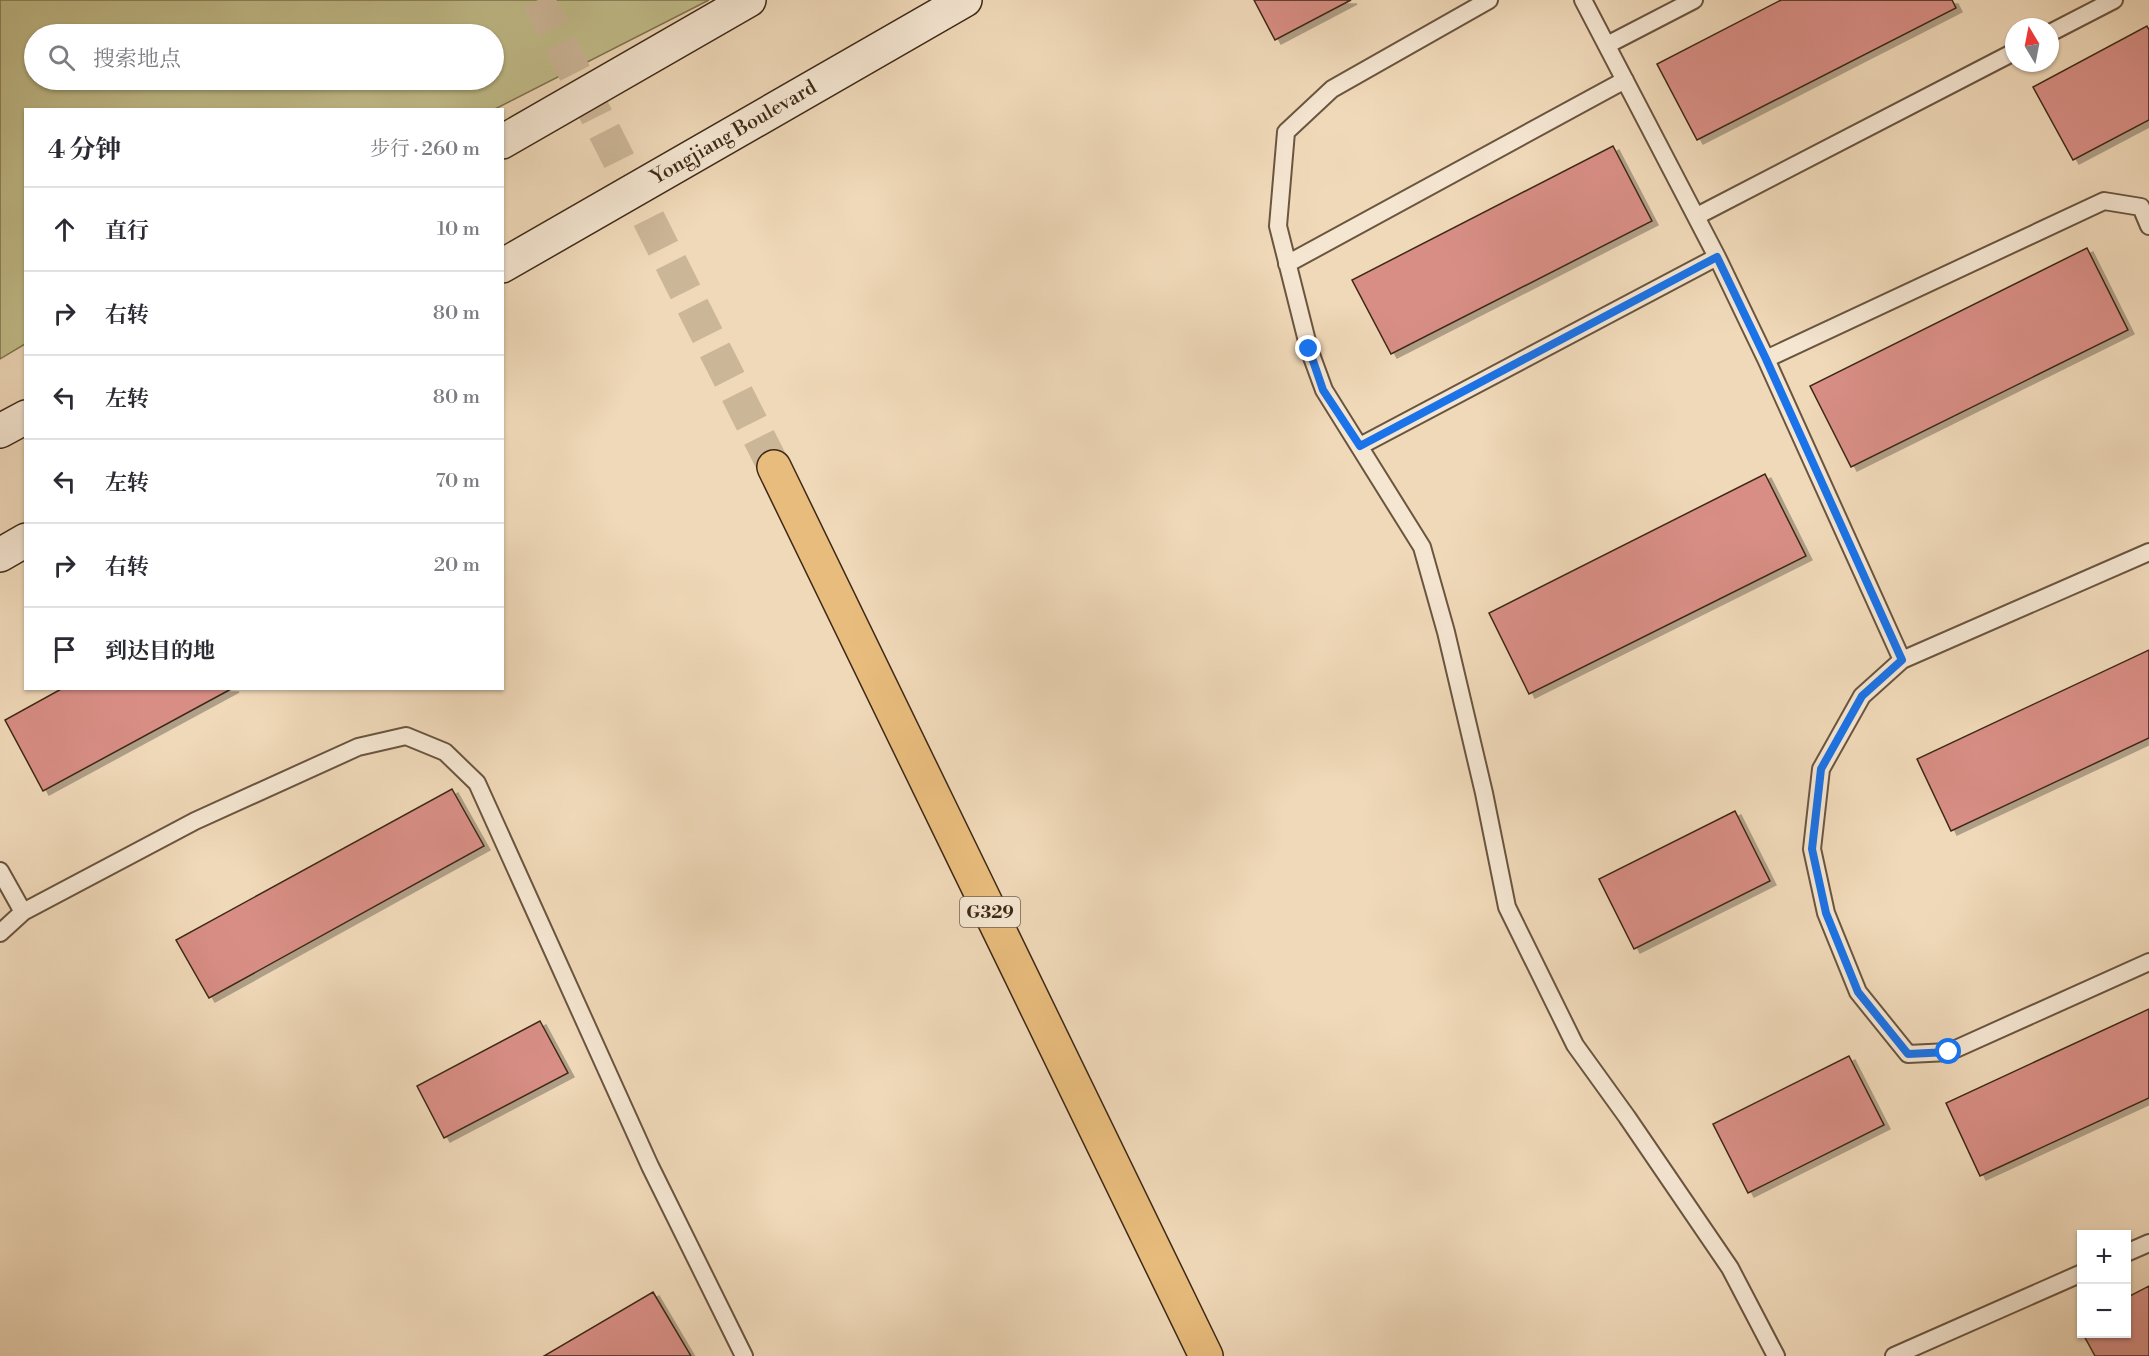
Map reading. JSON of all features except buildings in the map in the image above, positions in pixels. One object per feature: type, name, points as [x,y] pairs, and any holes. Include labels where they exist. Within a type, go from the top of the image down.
[{"type":"highway","name":"G329","points":[[774,467],[1206,1356]]},
{"type":"main road","points":[[504,141],[749,0]]},
{"type":"main road","name":"Yongjiang Boulevard","points":[[504,265],[965,0]]},
{"type":"main road","points":[[0,431],[24,418]]},
{"type":"main road","points":[[0,555],[24,541]]},
{"type":"lane","points":[[1489,0],[1332,89],[1286,132],[1278,226],[1309,349],[1323,390],[1422,547],[1446,632],[1484,793],[1507,907],[1575,1045],[1730,1268],[1776,1356]]},
{"type":"lane","points":[[1583,0],[1717,257],[1766,359],[1902,660]]},
{"type":"lane","points":[[1607,45],[1694,0]]},
{"type":"lane","points":[[2059,28],[2114,0]]},
{"type":"lane","points":[[1697,216],[2005,57]]},
{"type":"lane","points":[[1287,264],[1625,80]]},
{"type":"lane","points":[[1766,359],[2104,201],[2141,207],[2149,226]]},
{"type":"lane","points":[[1360,446],[1717,257]]},
{"type":"lane","points":[[2149,552],[1902,660],[1862,696],[1821,769],[1812,849],[1826,913],[1858,992],[1908,1054],[1949,1052],[2149,962]]},
{"type":"lane","points":[[0,933],[23,912],[195,821],[358,747],[406,736],[445,752],[477,783],[650,1166],[744,1356]]},
{"type":"lane","points":[[0,871],[23,912]]},
{"type":"lane","points":[[2131,1251],[2149,1243]]},
{"type":"lane","points":[[1894,1356],[2077,1275]]},
{"type":"shaded area","points":[[0,0],[709,0],[497,108],[24,108],[24,345],[0,359]]},
{"type":"tunnel","points":[[538,0],[774,467]]},
{"type":"route","points":[[1309,349],[1323,390],[1360,446],[1717,257],[1766,359],[1902,660],[1862,696],[1821,769],[1812,849],[1826,913],[1858,992],[1908,1054],[1949,1052]]}]
